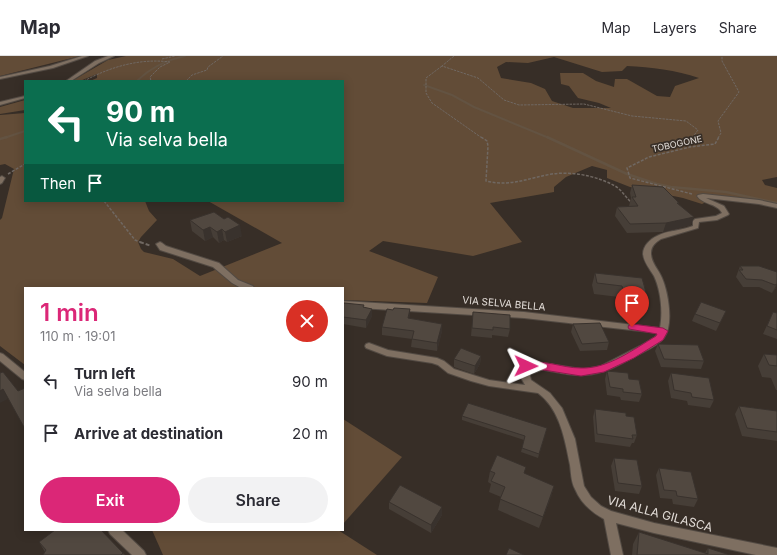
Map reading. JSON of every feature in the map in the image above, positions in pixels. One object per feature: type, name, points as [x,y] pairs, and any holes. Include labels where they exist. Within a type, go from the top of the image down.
[{"type":"street","points":[[0,78],[51,67],[86,56]]},
{"type":"street","points":[[70,80],[97,62],[112,56]]},
{"type":"street","points":[[0,104],[24,97]]},
{"type":"street","points":[[700,196],[760,202],[777,206]]},
{"type":"street","points":[[663,331],[665,309],[663,294],[658,278],[649,264],[647,256],[648,248],[658,238],[666,234],[696,227],[697,220],[717,218],[726,214],[722,207],[702,199],[700,196]]},
{"type":"street","points":[[161,246],[216,265],[224,270],[231,280],[248,287]]},
{"type":"street","name":"VIA SELVA BELLA","points":[[344,304],[524,315],[663,331]]},
{"type":"street","name":"VIA ALLA GILASCA","points":[[663,331],[660,338],[604,368],[581,372],[537,365],[526,366],[525,376],[528,382],[547,395],[557,408],[567,428],[579,487],[587,500],[597,510],[609,516],[661,530],[777,554]]},
{"type":"street","points":[[369,346],[387,352],[434,360],[441,363],[451,371],[484,382],[541,391]]},
{"type":"street","points":[[0,356],[24,376]]},
{"type":"street","points":[[609,516],[617,555]]},
{"type":"street","points":[[115,531],[140,555]]},
{"type":"path","points":[[86,80],[107,69],[117,66],[161,60],[175,56]]},
{"type":"path","points":[[187,80],[192,75],[207,70],[208,67],[223,56]]},
{"type":"path","points":[[454,56],[426,78],[426,93],[432,103],[487,141],[489,148],[485,171],[486,181],[496,184],[514,184],[557,174],[584,175],[605,181],[621,190],[627,200],[633,204]]},
{"type":"path","name":"TOBOGONE","points":[[700,196],[630,178],[627,168],[649,158],[690,148],[715,144],[721,133],[718,122],[739,92],[722,61],[722,56]]},
{"type":"path","points":[[151,80],[150,76],[160,67],[170,63],[168,61],[161,60]]},
{"type":"path","points":[[442,66],[478,78],[504,100],[519,105],[584,104],[632,116],[686,121],[698,130],[689,142],[690,148]]},
{"type":"path","points":[[1,180],[24,165]]},
{"type":"path","points":[[105,202],[135,240],[143,244],[161,246]]},
{"type":"shaded area","points":[[0,56],[80,56],[0,76]]},
{"type":"shaded area","points":[[126,56],[777,56],[777,177],[762,180],[765,185],[777,188],[777,205],[705,195],[706,202],[702,204],[683,198],[630,187],[607,178],[607,170],[592,166],[566,177],[554,187],[554,192],[490,203],[522,242],[473,256],[383,241],[369,251],[438,277],[427,303],[344,300],[344,287],[24,287],[24,364],[0,346],[0,220],[2,218],[14,169],[5,164],[0,165],[0,115],[24,113],[24,202],[145,202],[149,211],[157,220],[138,242],[141,249],[144,252],[173,259],[200,276],[282,243],[210,202],[344,202],[344,80],[92,80],[97,78],[97,74],[82,80],[74,80],[108,60]],"holes":[[[554,57],[602,72],[622,71],[627,66],[636,66],[672,71],[699,78],[675,86],[670,97],[657,96],[627,79],[615,79],[614,87],[596,81],[583,73],[560,73],[561,84],[569,86],[578,98],[599,103],[611,108],[573,108],[552,101],[545,89],[531,83],[501,78],[497,67],[506,62],[528,63]]]},
{"type":"shaded area","points":[[24,100],[24,110],[0,114],[0,107]]},
{"type":"shaded area","points":[[344,420],[402,457],[344,523]]},
{"type":"shaded area","points":[[152,531],[340,531],[377,555],[163,555]]},
{"type":"building","points":[[632,185],[663,187],[679,203],[677,203],[694,217],[666,223],[630,224],[617,207],[638,206],[632,197],[636,197]]},
{"type":"building","points":[[214,212],[224,219],[228,217],[240,225],[225,232],[222,229],[217,232],[210,227],[203,230],[190,220]]},
{"type":"building","points":[[740,266],[759,266],[777,272],[777,284],[775,285],[762,280],[746,279],[739,270],[743,270]]},
{"type":"building","points":[[595,273],[642,278],[647,296],[624,294],[622,286],[597,283]]},
{"type":"building","points":[[701,302],[726,311],[720,323],[695,314]]},
{"type":"building","points":[[344,303],[364,305],[363,307],[372,309],[366,320],[344,317]]},
{"type":"building","points":[[394,308],[410,309],[408,318],[442,324],[437,343],[412,339],[414,331],[382,327],[387,309],[393,310]]},
{"type":"building","points":[[473,312],[510,315],[510,329],[493,327],[493,330],[472,328]]},
{"type":"building","points":[[773,312],[777,313],[777,330],[767,326]]},
{"type":"building","points":[[600,323],[609,342],[582,344],[573,324]]},
{"type":"building","points":[[658,344],[698,345],[704,361],[664,359]]},
{"type":"building","points":[[461,348],[481,356],[475,366],[454,359]]},
{"type":"building","points":[[764,354],[777,355],[777,366],[769,365]]},
{"type":"building","points":[[607,371],[628,373],[629,379],[639,380],[642,394],[623,392],[623,389],[610,387]]},
{"type":"building","points":[[3,372],[18,391],[24,388],[24,427],[3,389],[0,391],[0,373]]},
{"type":"building","points":[[671,373],[709,378],[714,400],[692,397],[691,393],[674,390]]},
{"type":"building","points":[[468,403],[547,428],[539,454],[522,448],[525,436],[462,416]]},
{"type":"building","points":[[739,406],[777,411],[777,432],[747,428]]},
{"type":"building","points":[[595,409],[626,413],[626,416],[634,417],[637,435],[632,435],[633,439],[597,434]]},
{"type":"building","points":[[497,455],[526,467],[524,473],[554,486],[543,517],[500,499],[505,487],[491,481],[495,473],[490,471]]},
{"type":"building","points":[[614,458],[637,460],[642,486],[618,483]]},
{"type":"building","points":[[659,468],[691,472],[698,499],[677,496],[676,491],[664,490]]},
{"type":"building","points":[[400,485],[442,507],[431,525],[389,502]]},
{"type":"building","points":[[54,531],[102,531],[123,553],[121,555],[43,555],[46,550],[39,542]]},
{"type":"building","points":[[639,532],[708,554],[708,548],[730,555],[637,555]]},
{"type":"building","points":[[509,548],[524,555],[506,555]]},
{"type":"waterway","points":[[138,80],[159,65],[185,56]]},
{"type":"waterway","points":[[424,85],[452,95],[474,107],[549,138]]},
{"type":"waterway","points":[[7,137],[24,131]]},
{"type":"waterway","points":[[0,139],[7,137]]},
{"type":"waterway","points":[[547,137],[627,174],[657,184],[671,187],[726,192],[777,203]]},
{"type":"route","points":[[526,366],[537,365],[581,372],[604,368],[660,338],[663,331],[632,327]]}]
